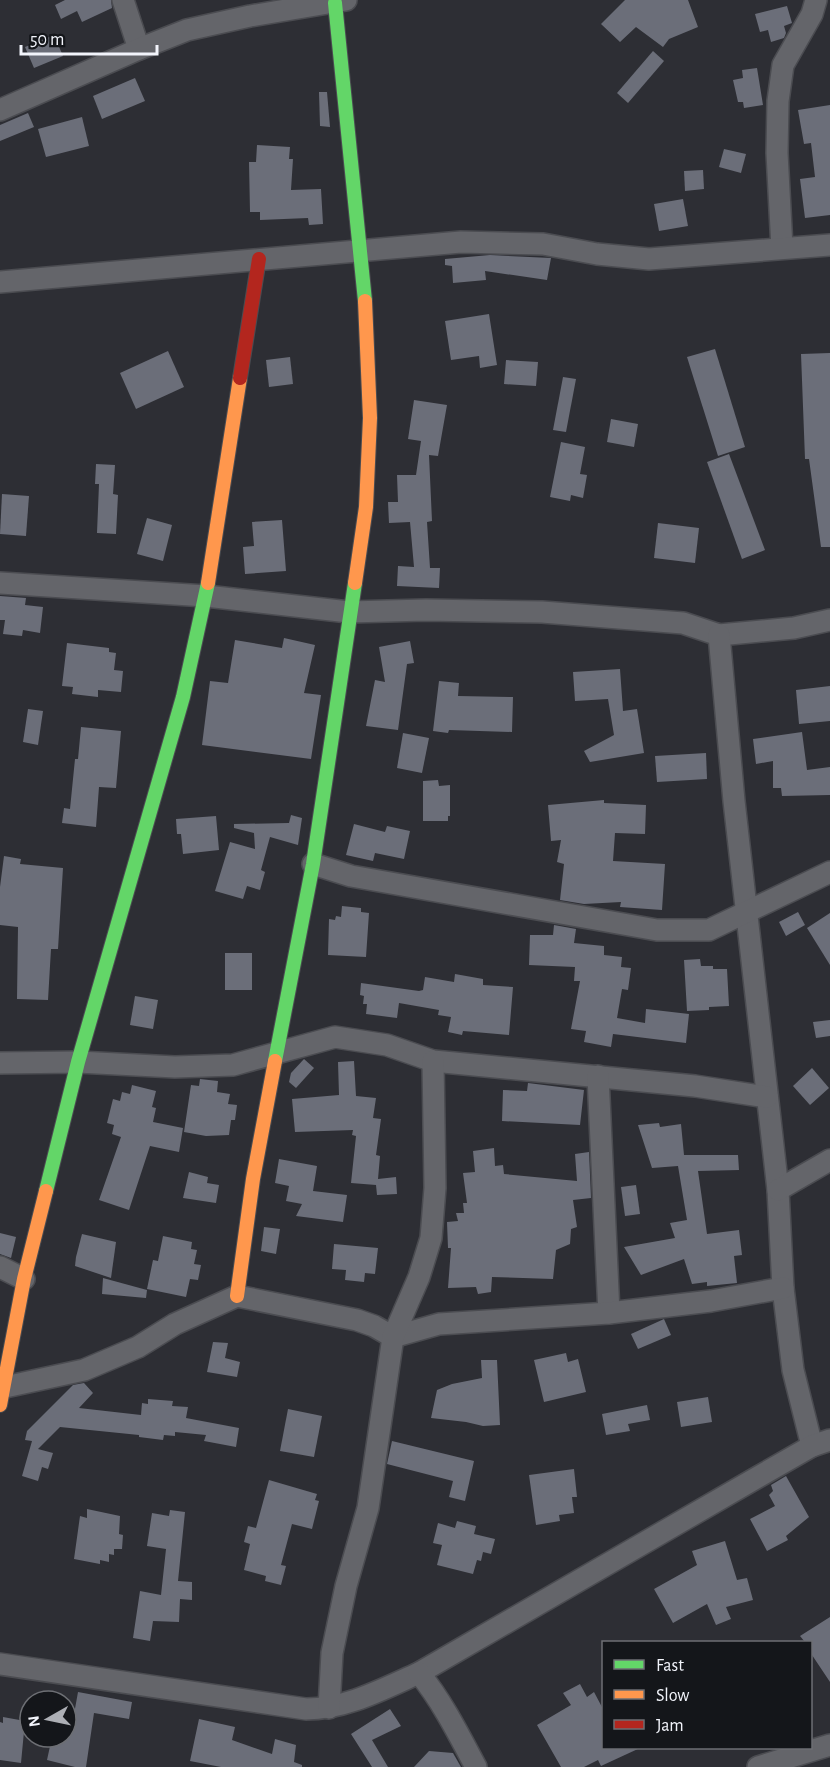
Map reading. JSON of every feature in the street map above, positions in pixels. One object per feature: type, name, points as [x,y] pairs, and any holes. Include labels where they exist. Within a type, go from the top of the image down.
[{"type":"street","points":[[123,0],[139,49]]},
{"type":"street","points":[[782,248],[777,153],[778,101],[783,65],[812,14],[816,0]]},
{"type":"street","points":[[0,110],[187,30],[250,15],[341,2],[366,310],[370,418],[366,507],[313,864],[279,1053],[253,1179],[237,1296]]},
{"type":"street","points":[[0,282],[461,242],[543,244],[597,254],[649,259],[830,245]]},
{"type":"street","points":[[259,259],[206,596],[183,697],[78,1062],[24,1279],[2,1396],[84,1370],[138,1347],[175,1324],[237,1296],[357,1320],[374,1326],[393,1337],[439,1324],[609,1313],[711,1301],[783,1288]]},
{"type":"street","points":[[0,583],[206,596],[350,612],[426,610],[542,612],[683,623],[719,634],[794,628],[830,620]]},
{"type":"street","points":[[0,1664],[306,1709],[328,1708],[361,1699],[419,1672],[821,1443],[793,1370],[783,1288],[778,1190],[746,913],[719,634]]},
{"type":"street","points":[[313,864],[351,876],[657,930],[709,930],[830,872]]},
{"type":"street","points":[[0,1063],[78,1062],[176,1067],[233,1065],[335,1037],[387,1045],[433,1061],[695,1086],[767,1097]]},
{"type":"street","points":[[328,1708],[332,1653],[346,1586],[368,1508],[393,1337],[419,1277],[431,1238],[435,1188],[433,1061]]},
{"type":"street","points":[[598,1076],[609,1313]]},
{"type":"street","points":[[778,1190],[830,1160]]},
{"type":"street","points":[[0,1267],[24,1279]]},
{"type":"street","points":[[419,1672],[450,1720],[476,1767]]},
{"type":"street","points":[[758,1767],[830,1744]]},
{"type":"building","points":[[65,0],[111,0],[112,8],[82,22],[77,11],[61,19],[55,5]]},
{"type":"building","points":[[625,0],[688,0],[698,27],[669,39],[663,47],[636,27],[620,42],[601,24]]},
{"type":"building","points":[[787,6],[792,23],[784,26],[786,33],[784,38],[771,42],[768,30],[760,32],[755,14]]},
{"type":"building","points":[[54,35],[63,56],[34,68],[25,47]]},
{"type":"building","points":[[653,51],[664,61],[628,103],[617,93]]},
{"type":"building","points":[[757,68],[763,105],[744,108],[743,102],[738,102],[733,80],[743,78],[742,70]]},
{"type":"building","points":[[135,78],[145,101],[102,119],[93,96]]},
{"type":"building","points":[[319,92],[327,92],[330,127],[320,126]]},
{"type":"building","points":[[830,105],[830,215],[805,218],[800,179],[815,177],[811,143],[804,144],[798,110]]},
{"type":"building","points":[[28,113],[34,127],[0,141],[0,125]]},
{"type":"building","points":[[82,117],[89,146],[46,157],[38,129]]},
{"type":"building","points":[[257,145],[290,147],[289,159],[293,159],[291,190],[321,189],[323,224],[309,225],[308,218],[260,220],[260,212],[250,212],[249,162],[256,162]]},
{"type":"building","points":[[724,149],[746,154],[741,173],[719,167]]},
{"type":"building","points":[[703,170],[704,189],[685,191],[684,171]]},
{"type":"building","points":[[683,199],[688,226],[659,231],[654,204]]},
{"type":"building","points":[[490,255],[551,258],[547,280],[485,271],[486,280],[453,283],[452,266],[445,265],[445,259]]},
{"type":"building","points":[[489,314],[497,365],[480,368],[479,356],[451,360],[445,321]]},
{"type":"building","points":[[715,349],[745,447],[718,456],[687,357]]},
{"type":"building","points":[[168,351],[184,387],[136,409],[120,373]]},
{"type":"building","points":[[830,353],[830,547],[821,547],[809,459],[805,459],[801,354]]},
{"type":"building","points":[[290,357],[293,384],[269,387],[266,360]]},
{"type":"building","points":[[506,360],[538,362],[536,386],[504,384]]},
{"type":"building","points":[[563,377],[576,379],[566,432],[553,430]]},
{"type":"building","points":[[414,400],[447,405],[438,456],[429,455],[432,521],[427,522],[430,568],[440,568],[439,588],[397,586],[398,566],[414,567],[410,522],[389,523],[388,502],[398,502],[397,475],[416,475],[421,441],[408,439]]},
{"type":"building","points":[[611,419],[638,424],[634,447],[607,442]]},
{"type":"building","points":[[561,442],[585,447],[580,474],[587,475],[583,498],[571,495],[570,501],[550,497]]},
{"type":"building","points":[[729,454],[765,550],[742,559],[707,462]]},
{"type":"building","points":[[96,464],[115,465],[113,494],[118,495],[116,534],[97,533],[99,484],[95,484]]},
{"type":"building","points":[[2,494],[29,496],[26,536],[0,534]]},
{"type":"building","points":[[147,518],[172,525],[163,561],[137,554]]},
{"type":"building","points":[[282,520],[286,571],[245,574],[243,547],[254,546],[252,522]]},
{"type":"building","points":[[658,523],[699,528],[695,563],[654,558]]},
{"type":"building","points":[[0,596],[26,598],[25,605],[43,607],[40,633],[23,630],[22,636],[3,634],[5,620],[0,620]]},
{"type":"building","points":[[284,638],[315,645],[304,693],[321,695],[311,759],[202,745],[210,681],[228,683],[235,640],[282,648]]},
{"type":"building","points":[[410,641],[414,663],[407,664],[398,730],[366,726],[375,680],[385,682],[379,647]]},
{"type":"building","points":[[67,643],[109,648],[109,652],[116,653],[114,670],[123,671],[121,692],[98,690],[98,697],[72,694],[73,687],[62,686]]},
{"type":"building","points":[[620,669],[623,711],[637,709],[644,753],[590,762],[584,751],[614,735],[608,699],[575,701],[573,672]]},
{"type":"building","points":[[439,681],[459,683],[458,696],[513,697],[512,732],[449,730],[448,733],[433,731]]},
{"type":"building","points":[[830,686],[830,721],[799,724],[796,690]]},
{"type":"building","points":[[28,709],[43,711],[38,745],[23,742]]},
{"type":"building","points":[[81,727],[121,731],[116,788],[99,787],[96,827],[62,823],[64,808],[70,809]]},
{"type":"building","points":[[802,732],[807,770],[830,767],[830,795],[782,796],[781,788],[773,788],[773,761],[756,764],[753,739]]},
{"type":"building","points":[[403,733],[429,738],[422,773],[397,768]]},
{"type":"building","points":[[706,753],[707,779],[657,782],[655,756]]},
{"type":"building","points":[[438,780],[439,786],[450,785],[450,816],[448,816],[448,821],[423,821],[423,781]]},
{"type":"building","points":[[604,800],[604,803],[646,805],[645,834],[615,833],[613,861],[665,864],[662,910],[620,907],[621,902],[584,904],[560,900],[564,864],[557,862],[561,840],[551,841],[548,805]]},
{"type":"building","points":[[291,815],[302,818],[298,845],[270,837],[261,870],[265,872],[260,890],[247,886],[243,899],[215,891],[230,842],[255,849],[254,833],[234,828],[234,824],[289,823]]},
{"type":"building","points":[[216,816],[219,850],[183,854],[181,834],[177,834],[176,819]]},
{"type":"building","points":[[354,824],[385,832],[387,826],[410,831],[404,859],[375,853],[373,861],[346,855]]},
{"type":"building","points":[[4,856],[21,859],[20,864],[63,868],[58,949],[51,949],[48,1000],[17,999],[18,927],[0,925],[0,887]]},
{"type":"building","points":[[342,906],[361,908],[361,912],[369,913],[366,957],[328,955],[329,919],[335,920],[336,916],[341,917]]},
{"type":"building","points":[[798,912],[805,925],[786,936],[779,922]]},
{"type":"building","points":[[830,913],[830,965],[807,928]]},
{"type":"building","points":[[554,925],[576,929],[574,943],[604,946],[604,955],[622,957],[621,967],[631,968],[628,990],[622,989],[617,1018],[645,1023],[646,1009],[689,1014],[686,1043],[613,1034],[611,1047],[584,1042],[586,1031],[571,1029],[580,981],[574,981],[575,967],[529,965],[530,935],[553,935]]},
{"type":"building","points":[[225,953],[252,953],[252,990],[225,990]]},
{"type":"building","points":[[700,959],[701,966],[727,969],[729,1006],[687,1011],[684,960]]},
{"type":"building","points":[[455,974],[483,979],[483,985],[513,987],[509,1035],[463,1031],[462,1035],[448,1032],[451,1017],[438,1015],[439,1010],[399,1003],[397,1018],[366,1014],[367,1004],[363,1004],[364,996],[360,995],[361,983],[419,991],[423,990],[425,977],[454,982]]},
{"type":"building","points":[[135,996],[158,1000],[153,1029],[130,1025]]},
{"type":"building","points":[[830,1020],[830,1036],[816,1038],[813,1022]]},
{"type":"building","points":[[304,1059],[314,1068],[296,1088],[289,1082],[291,1073]]},
{"type":"building","points":[[354,1061],[356,1096],[376,1098],[373,1118],[381,1119],[376,1155],[380,1156],[378,1179],[396,1177],[397,1194],[377,1195],[376,1185],[351,1183],[356,1136],[352,1135],[353,1130],[295,1132],[292,1099],[339,1095],[338,1062]]},
{"type":"building","points":[[812,1068],[829,1088],[810,1105],[793,1086]]},
{"type":"building","points":[[200,1079],[218,1081],[217,1092],[230,1094],[228,1104],[237,1105],[235,1120],[231,1120],[229,1135],[206,1136],[184,1132],[191,1085],[199,1086]]},
{"type":"building","points":[[528,1083],[584,1090],[580,1125],[502,1121],[503,1090],[527,1091]]},
{"type":"building","points":[[132,1085],[156,1091],[152,1107],[156,1108],[153,1122],[183,1128],[179,1152],[150,1146],[129,1210],[99,1200],[121,1137],[112,1134],[114,1125],[107,1123],[113,1099],[120,1101],[122,1092],[130,1094]]},
{"type":"building","points":[[659,1123],[660,1127],[681,1124],[684,1155],[738,1155],[739,1170],[698,1171],[707,1234],[739,1230],[742,1255],[734,1256],[737,1283],[707,1286],[707,1282],[692,1284],[684,1259],[641,1275],[624,1247],[675,1238],[670,1223],[687,1220],[678,1166],[652,1168],[638,1125]]},
{"type":"building","points":[[494,1148],[495,1166],[503,1165],[504,1174],[577,1181],[575,1154],[589,1152],[591,1198],[573,1200],[577,1227],[571,1229],[570,1244],[556,1250],[553,1279],[492,1277],[491,1292],[478,1294],[476,1287],[448,1288],[451,1248],[448,1248],[447,1222],[458,1221],[456,1213],[464,1213],[463,1203],[467,1203],[463,1173],[475,1172],[473,1151]]},
{"type":"building","points":[[279,1159],[317,1166],[313,1191],[347,1195],[343,1222],[296,1216],[302,1204],[286,1201],[289,1186],[275,1183]]},
{"type":"building","points":[[189,1172],[208,1177],[207,1183],[219,1185],[216,1203],[183,1198]]},
{"type":"building","points":[[636,1185],[640,1214],[625,1216],[621,1187]]},
{"type":"building","points":[[264,1227],[280,1229],[276,1254],[261,1251]]},
{"type":"building","points":[[0,1233],[16,1237],[11,1258],[0,1254]]},
{"type":"building","points":[[82,1234],[116,1242],[111,1278],[75,1266]]},
{"type":"building","points":[[163,1236],[192,1242],[191,1249],[197,1250],[194,1264],[201,1265],[198,1280],[190,1279],[186,1297],[147,1289],[153,1260],[158,1261]]},
{"type":"building","points":[[334,1244],[378,1248],[375,1274],[365,1273],[364,1282],[345,1280],[346,1270],[332,1269]]},
{"type":"building","points":[[103,1278],[147,1290],[146,1298],[102,1294]]},
{"type":"building","points":[[664,1319],[671,1335],[638,1349],[631,1334]]},
{"type":"building","points":[[213,1342],[228,1343],[225,1358],[240,1362],[237,1377],[207,1372]]},
{"type":"building","points":[[566,1353],[568,1362],[578,1359],[586,1392],[544,1402],[534,1360]]},
{"type":"building","points":[[481,1360],[497,1360],[500,1425],[483,1426],[431,1418],[437,1390],[452,1384],[482,1378]]},
{"type":"building","points":[[84,1383],[93,1393],[79,1408],[141,1415],[142,1403],[148,1404],[148,1399],[173,1401],[172,1406],[188,1407],[186,1418],[239,1428],[236,1447],[204,1441],[206,1435],[175,1432],[175,1436],[164,1435],[163,1440],[139,1437],[139,1435],[60,1427],[38,1449],[53,1453],[48,1469],[42,1467],[38,1481],[22,1476],[32,1441],[25,1440],[27,1431],[73,1385]]},
{"type":"building","points":[[708,1397],[712,1422],[681,1427],[677,1402]]},
{"type":"building","points":[[647,1405],[650,1420],[628,1424],[630,1431],[606,1435],[602,1414]]},
{"type":"building","points":[[288,1409],[322,1416],[314,1457],[280,1451]]},
{"type":"building","points":[[392,1441],[474,1461],[465,1501],[449,1497],[453,1481],[387,1464]]},
{"type":"building","points":[[574,1469],[577,1497],[572,1497],[574,1513],[559,1515],[560,1521],[536,1525],[529,1475]]},
{"type":"building","points":[[786,1476],[809,1517],[786,1536],[788,1540],[767,1551],[750,1519],[775,1506],[769,1495],[773,1491],[771,1485]]},
{"type":"building","points":[[269,1480],[317,1494],[315,1500],[319,1501],[312,1529],[292,1524],[281,1565],[286,1566],[281,1585],[265,1581],[266,1576],[244,1570],[250,1544],[244,1542],[248,1526],[256,1528]]},
{"type":"building","points":[[87,1509],[120,1516],[119,1534],[123,1535],[122,1549],[114,1549],[114,1555],[109,1554],[109,1562],[100,1560],[100,1564],[74,1559],[80,1516],[87,1518]]},
{"type":"building","points":[[170,1510],[185,1512],[178,1581],[192,1582],[192,1600],[180,1599],[179,1622],[153,1621],[150,1641],[133,1638],[140,1591],[161,1595],[166,1549],[147,1546],[152,1513],[169,1516]]},
{"type":"building","points":[[457,1521],[476,1526],[474,1534],[495,1539],[491,1554],[483,1552],[481,1561],[477,1560],[473,1574],[437,1565],[442,1545],[433,1543],[438,1523],[455,1528]]},
{"type":"building","points":[[725,1541],[737,1580],[747,1578],[753,1600],[726,1607],[731,1619],[716,1625],[707,1604],[673,1623],[654,1589],[697,1565],[692,1551]]},
{"type":"building","points":[[830,1617],[830,1682],[812,1655],[812,1641],[804,1641],[800,1636]]},
{"type":"building","points":[[580,1684],[587,1697],[594,1692],[602,1707],[602,1749],[638,1749],[601,1766],[598,1760],[584,1767],[561,1767],[537,1725],[571,1705],[563,1693]]},
{"type":"building","points":[[78,1692],[132,1702],[129,1719],[94,1713],[86,1767],[75,1767],[47,1760],[49,1749],[78,1749]]},
{"type":"building","points":[[390,1709],[401,1726],[372,1740],[388,1767],[372,1767],[351,1734]]},
{"type":"building","points":[[3,1717],[18,1720],[18,1749],[22,1749],[21,1763],[0,1760],[0,1722],[3,1723]]},
{"type":"building","points":[[199,1719],[235,1727],[232,1740],[272,1754],[275,1739],[296,1745],[294,1762],[302,1767],[221,1767],[190,1761]]},
{"type":"building","points":[[429,1751],[453,1753],[461,1767],[414,1767]]},
{"type":"traffic: fast","points":[[335,3],[365,301]]},
{"type":"traffic: fast","points":[[46,1191],[78,1062],[183,697],[208,583]]},
{"type":"traffic: fast","points":[[275,1061],[313,864],[355,583]]},
{"type":"traffic: slow","points":[[355,583],[366,507],[370,418],[365,301]]},
{"type":"traffic: slow","points":[[208,583],[240,378]]},
{"type":"traffic: slow","points":[[237,1296],[253,1179],[275,1061]]},
{"type":"traffic: slow","points":[[0,1405],[24,1279],[46,1191]]},
{"type":"traffic: jam","points":[[240,378],[259,259]]}]
